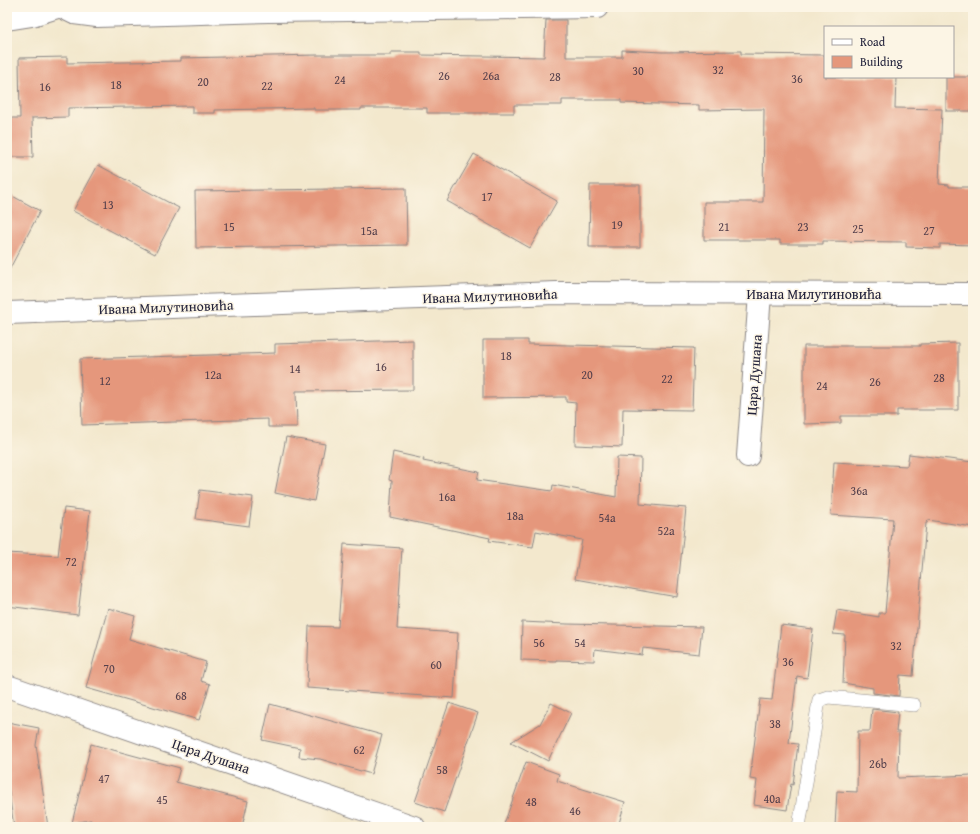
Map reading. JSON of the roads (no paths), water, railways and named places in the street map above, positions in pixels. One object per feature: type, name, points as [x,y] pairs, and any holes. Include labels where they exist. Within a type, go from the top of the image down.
[{"type":"street","points":[[7,19],[32,15],[57,7]]},
{"type":"street","points":[[62,7],[74,13],[97,16],[268,11],[597,7]]},
{"type":"street","name":"Ивана Милутиновића","points":[[7,313],[556,293],[973,294]]},
{"type":"street","name":"Цара Душана","points":[[748,456],[760,294]]},
{"type":"street","name":"Цара Душана","points":[[7,686],[384,822],[414,827]]},
{"type":"lane","points":[[799,827],[819,700],[828,697],[914,705]]}]
